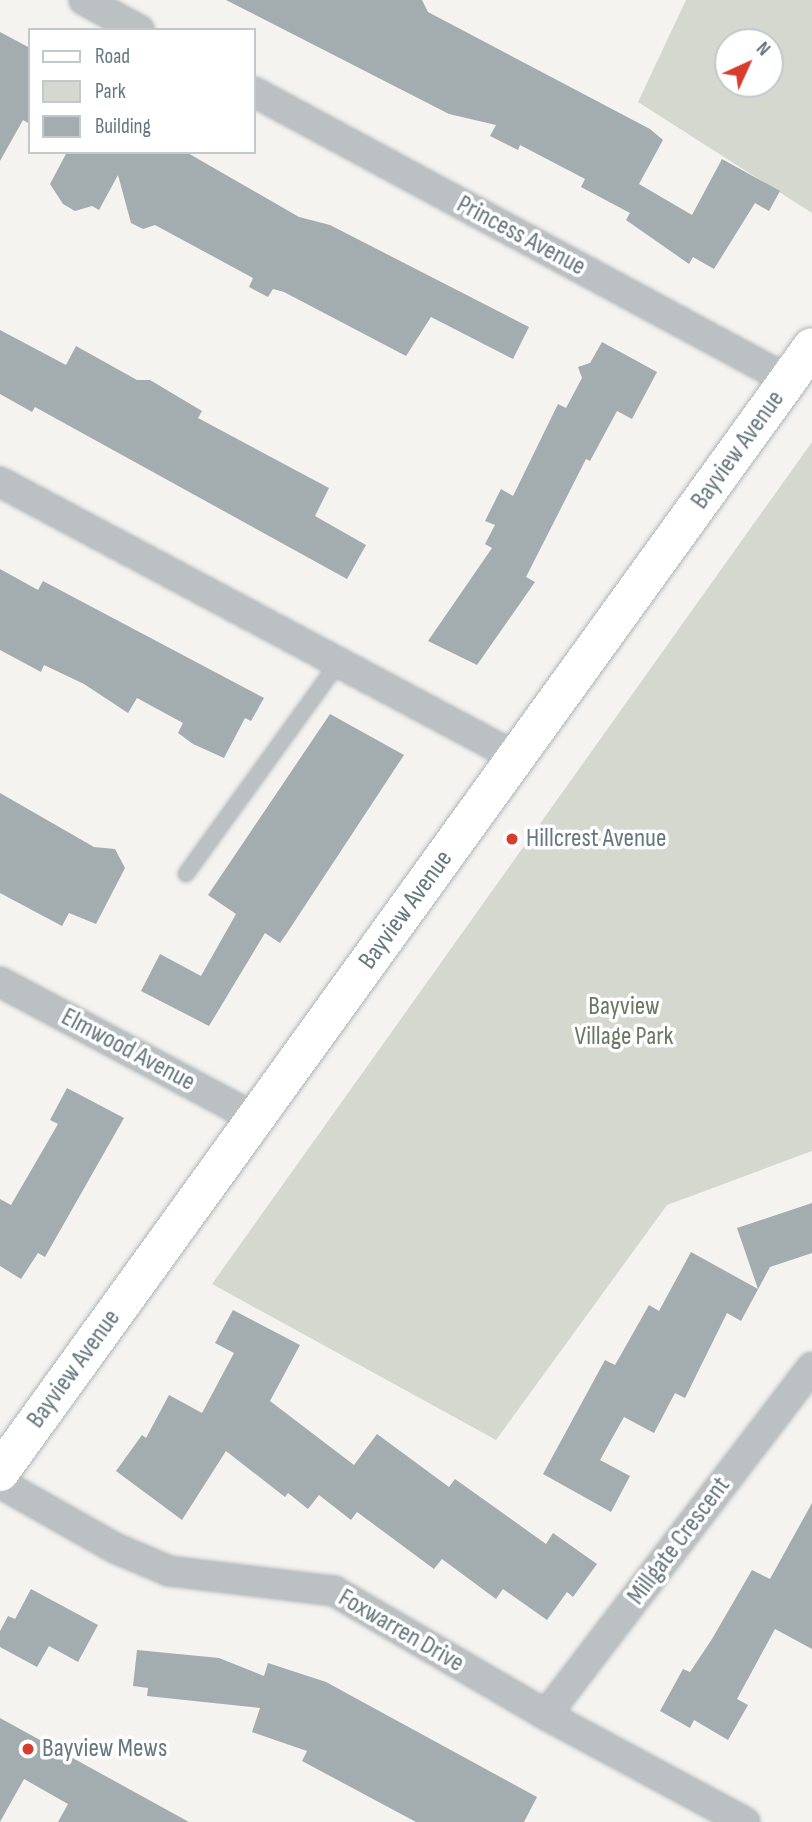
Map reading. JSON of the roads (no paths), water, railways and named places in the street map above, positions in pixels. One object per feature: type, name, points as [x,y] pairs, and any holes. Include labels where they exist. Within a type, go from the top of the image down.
[{"type":"main road","name":"Bayview Avenue","points":[[0,1472],[812,347]]},
{"type":"street","points":[[84,0],[135,28]]},
{"type":"street","name":"Princess Avenue","points":[[256,93],[788,380]]},
{"type":"street","points":[[0,482],[516,757]]},
{"type":"street","name":"Elmwood Avenue","points":[[0,982],[255,1118]]},
{"type":"street","name":"Millgate Crescent","points":[[546,1715],[812,1367]]},
{"type":"street","name":"Foxwarren Drive","points":[[0,1483],[115,1548],[169,1571],[334,1591],[546,1715],[745,1822]]},
{"type":"lane","points":[[187,874],[339,662]]},
{"type":"place","name":"Hillcrest Avenue","points":[[512,839]]},
{"type":"place","name":"Bayview Mews","points":[[28,1749]]},
{"type":"park label","name":"Bayview Village Park","points":[[624,1022]]}]
